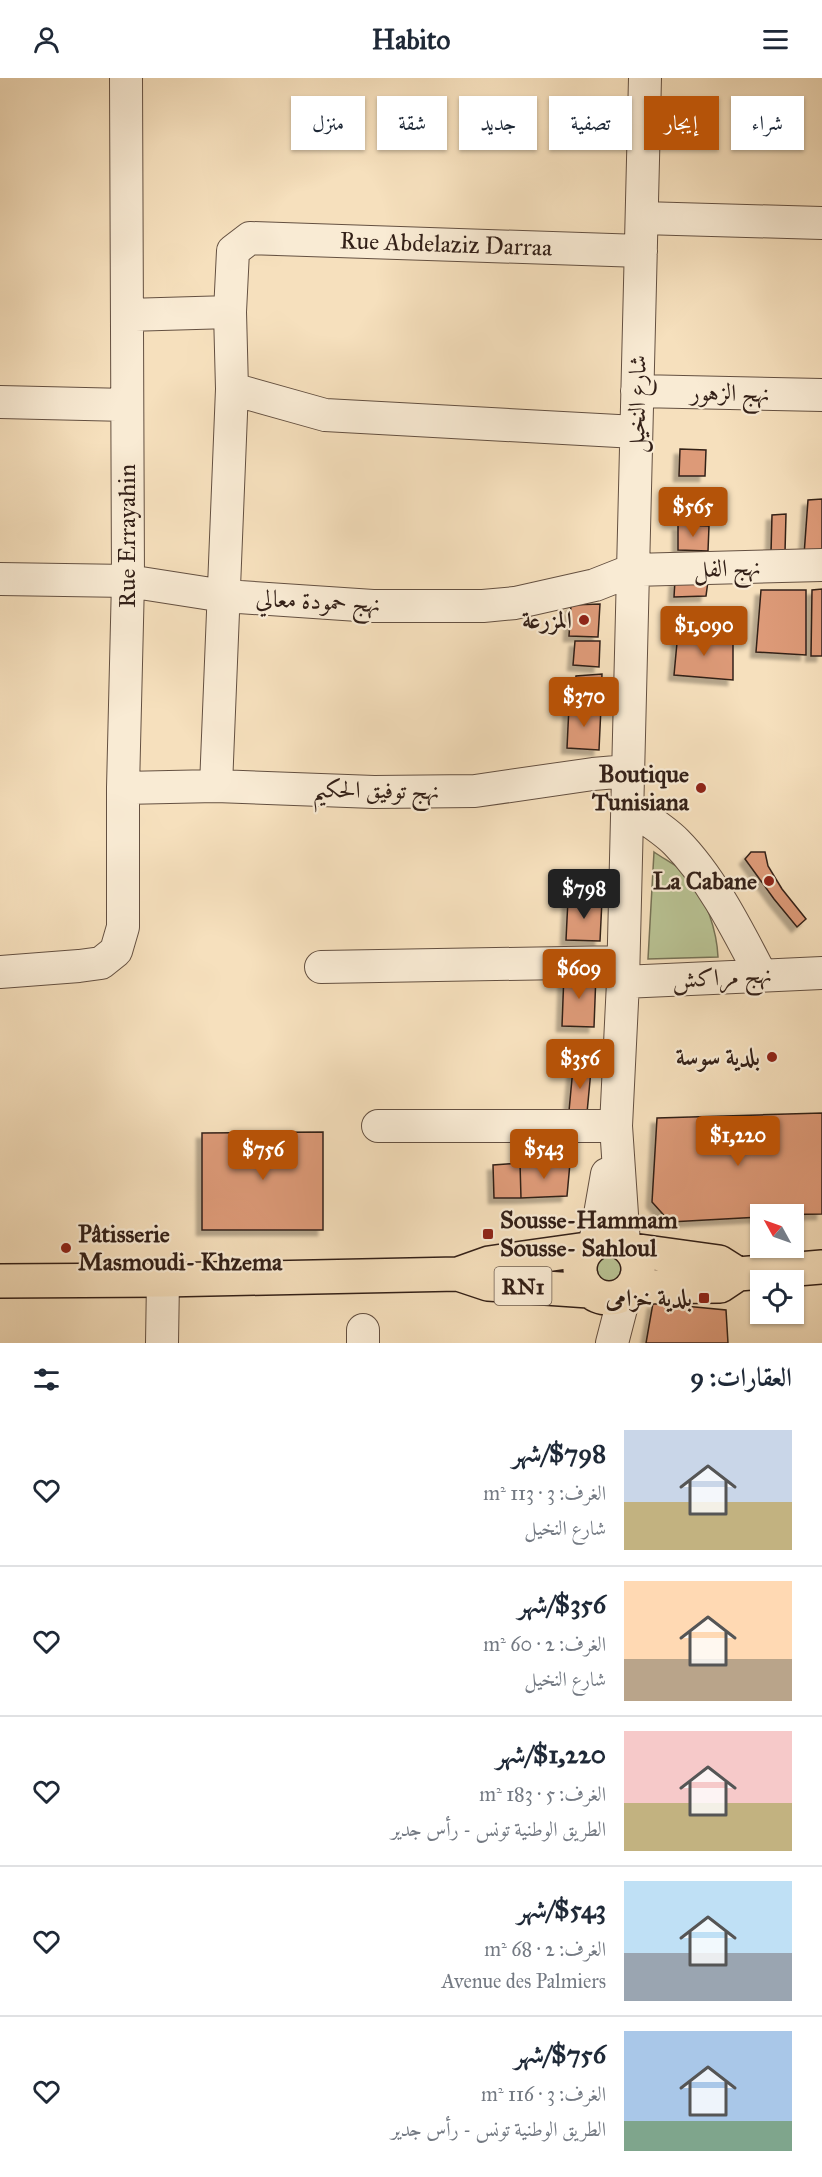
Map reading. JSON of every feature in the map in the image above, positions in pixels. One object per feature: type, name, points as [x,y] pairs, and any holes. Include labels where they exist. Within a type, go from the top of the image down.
[{"type":"main road","name":"RN1","points":[[609,1246],[582,1257],[580,1275],[583,1284],[611,1292]]},
{"type":"main road","name":"RN1","points":[[0,1281],[458,1274],[489,1263],[609,1246],[719,1262],[738,1274]]},
{"type":"main road","points":[[609,1246],[638,1268],[637,1278],[611,1292]]},
{"type":"main road","name":"RN1","points":[[458,1274],[488,1284],[611,1292],[720,1286],[738,1274],[822,1267]]},
{"type":"street","name":"Rue Errayahin","points":[[0,972],[101,963],[116,951],[123,927],[123,788],[128,581],[126,78]]},
{"type":"street","name":"شارع النخيل","points":[[609,1246],[623,972],[645,78]]},
{"type":"street","points":[[642,218],[822,223]]},
{"type":"street","name":"Rue Abdelaziz Darraa","points":[[230,312],[233,251],[250,238],[641,251]]},
{"type":"street","points":[[127,315],[230,312],[232,389],[216,786]]},
{"type":"street","points":[[232,389],[325,415],[636,432]]},
{"type":"street","name":"نهج الزهور","points":[[637,392],[822,395]]},
{"type":"street","points":[[0,402],[127,405]]},
{"type":"street","name":"نهج الفل","points":[[633,570],[822,565]]},
{"type":"street","name":"نهج حمودة معالي","points":[[0,579],[128,581],[224,596],[373,606],[483,606],[515,603],[595,585],[633,570]]},
{"type":"street","name":"نهج توفيق الحكيم","points":[[123,788],[216,786],[374,792],[475,791],[628,771]]},
{"type":"street","points":[[627,806],[675,841],[696,866],[741,937],[761,975]]},
{"type":"street","name":"نهج مراكش","points":[[321,967],[761,975],[822,973]]},
{"type":"street","points":[[378,1126],[616,1126]]},
{"type":"street","points":[[162,1343],[163,1280]]},
{"type":"street","points":[[601,1343],[611,1292]]},
{"type":"street","points":[[611,1292],[612,1343]]},
{"type":"green space","points":[[654,852],[682,870],[701,894],[715,937],[718,957],[648,959]]},
{"type":"green space","points":[[610,1254],[616,1255],[624,1263],[624,1275],[616,1283],[610,1284],[604,1283],[596,1275],[595,1269],[596,1263],[604,1255]]},
{"type":"building","points":[[680,449],[706,450],[705,476],[679,476]]},
{"type":"building","points":[[822,499],[822,556],[804,555],[808,500]]},
{"type":"building","points":[[786,514],[785,552],[771,553],[772,515]]},
{"type":"building","points":[[678,525],[709,526],[708,551],[678,550]]},
{"type":"building","points":[[675,580],[708,581],[706,596],[674,597]]},
{"type":"building","points":[[822,589],[822,656],[811,656],[812,590]]},
{"type":"building","points":[[761,590],[806,590],[806,655],[756,652]]},
{"type":"building","name":"المزرعة","points":[[600,604],[598,637],[569,636],[571,605]]},
{"type":"building","points":[[678,632],[733,640],[733,680],[674,675]]},
{"type":"building","points":[[575,641],[600,641],[599,667],[573,665]]},
{"type":"building","points":[[602,674],[601,700],[573,701],[576,676]]},
{"type":"building","points":[[569,706],[601,707],[599,750],[567,748]]},
{"type":"building","name":"La Cabane","points":[[751,852],[765,852],[768,866],[782,889],[806,919],[797,927],[745,859]]},
{"type":"building","points":[[568,899],[602,900],[600,941],[566,940]]},
{"type":"building","points":[[564,973],[596,974],[594,1027],[562,1026]]},
{"type":"building","points":[[573,1068],[591,1070],[587,1113],[569,1111]]},
{"type":"building","points":[[822,1113],[822,1214],[804,1214],[804,1204],[750,1204],[750,1218],[670,1222],[652,1202],[657,1118]]},
{"type":"building","points":[[323,1132],[323,1230],[202,1230],[202,1133]]},
{"type":"building","points":[[520,1163],[570,1163],[567,1196],[521,1198]]},
{"type":"building","points":[[520,1163],[521,1198],[494,1198],[493,1165]]},
{"type":"building","points":[[653,1303],[726,1310],[728,1343],[646,1343]]},
{"type":"place","name":"المزرعة","points":[[584,620]]},
{"type":"place","name":"Boutique Tunisiana","points":[[701,788]]},
{"type":"place","name":"La Cabane","points":[[769,881]]},
{"type":"place","name":"بلدية سوسة","points":[[772,1057]]},
{"type":"place","name":"Sousse-Hammam Sousse- Sahloul","points":[[488,1234]]},
{"type":"place","name":"Pâtisserie Masmoudi- Khzema","points":[[66,1248]]},
{"type":"place","name":"بلدية خزامى","points":[[704,1298]]}]
